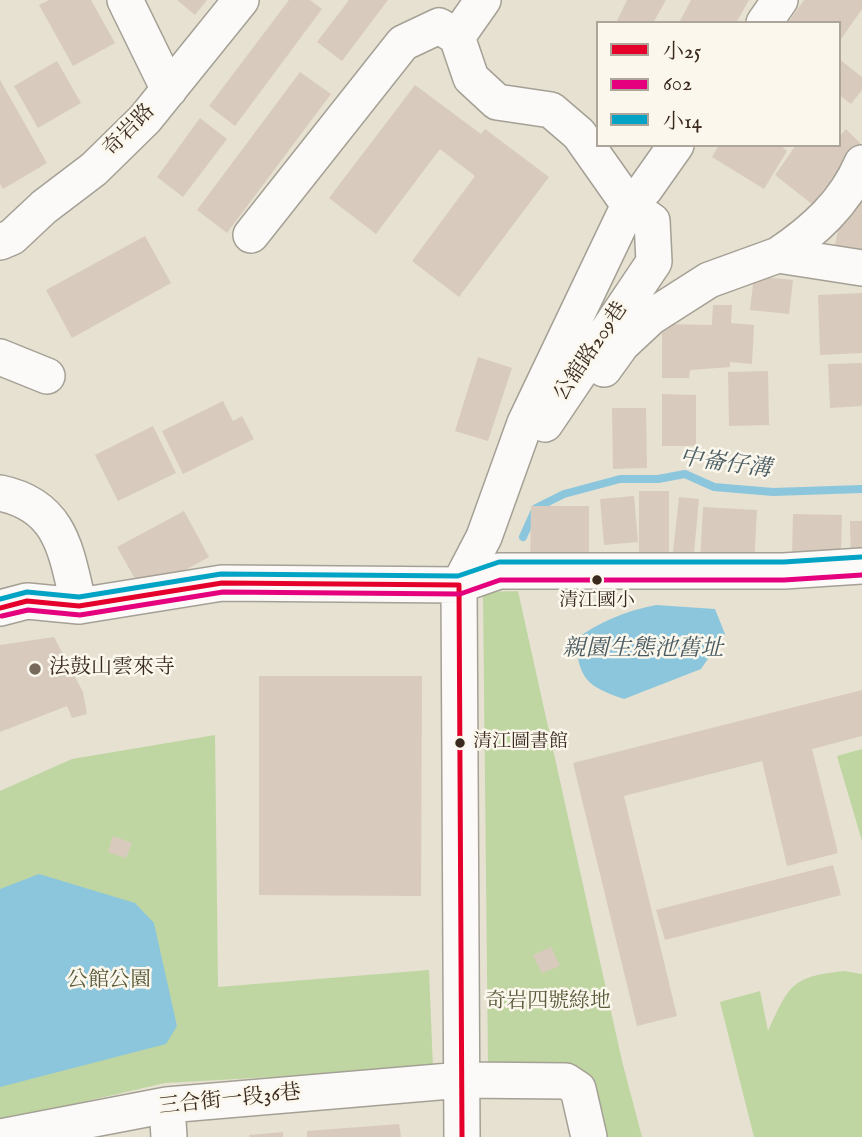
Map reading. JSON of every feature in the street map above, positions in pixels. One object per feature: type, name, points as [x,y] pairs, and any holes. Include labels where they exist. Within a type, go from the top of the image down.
[{"type":"street","points":[[125,0],[169,90]]},
{"type":"street","name":"奇岩路","points":[[0,242],[12,237],[44,207],[94,169],[145,119],[241,0]]},
{"type":"street","points":[[251,235],[403,43],[439,26],[457,37],[483,0]]},
{"type":"street","points":[[765,21],[780,0]]},
{"type":"street","name":"公舘路209巷","points":[[457,37],[471,78],[496,102],[551,110],[579,134],[629,205],[652,221],[654,262],[554,410],[497,503]]},
{"type":"street","points":[[629,205],[645,189],[675,147]]},
{"type":"street","points":[[554,410],[583,397],[622,344],[651,317],[709,280],[778,255],[806,237],[828,216],[856,178],[862,163]]},
{"type":"street","name":"公舘路209巷","points":[[459,585],[484,537],[525,423],[629,205]]},
{"type":"street","points":[[778,255],[862,268]]},
{"type":"street","points":[[0,357],[47,376]]},
{"type":"street","points":[[0,493],[47,514],[64,546],[79,606]]},
{"type":"street","points":[[0,608],[27,601],[79,606],[222,583],[459,585],[512,571],[784,571],[862,566]]},
{"type":"street","points":[[459,585],[462,1137]]},
{"type":"street","name":"三合街一段36巷","points":[[0,1137],[168,1121],[462,1080],[566,1081],[578,1088],[589,1137]]},
{"type":"green space","name":"奇岩四號綠地","points":[[518,591],[622,1061],[642,1137],[590,1137],[572,1063],[488,1065],[483,592]]},
{"type":"green space","name":"公館公園","points":[[215,735],[218,987],[429,970],[433,1068],[165,1083],[0,1121],[0,791],[72,759]]},
{"type":"green space","points":[[862,749],[862,841],[837,756]]},
{"type":"green space","points":[[844,971],[862,974],[862,1137],[754,1137],[720,1002],[760,991],[768,1031],[794,986],[813,976]]},
{"type":"water","name":"親園生態池舊址","points":[[656,605],[715,609],[725,634],[701,669],[624,699],[601,690],[583,673],[575,640],[614,618]]},
{"type":"water","points":[[39,874],[135,903],[154,923],[177,1026],[166,1044],[0,1087],[0,889]]},
{"type":"building","points":[[49,0],[91,0],[115,43],[73,66],[39,5]]},
{"type":"building","points":[[177,0],[207,0],[195,15]]},
{"type":"building","points":[[289,0],[310,0],[322,9],[235,126],[209,106]]},
{"type":"building","points":[[349,0],[388,0],[342,61],[317,42]]},
{"type":"building","points":[[627,0],[666,0],[654,21],[617,21]]},
{"type":"building","points":[[691,0],[749,0],[737,21],[680,21]]},
{"type":"building","points":[[804,0],[862,0],[862,9],[841,39],[841,21],[789,21]]},
{"type":"building","points":[[57,61],[81,103],[38,128],[14,86]]},
{"type":"building","points":[[841,61],[862,77],[862,90],[851,104],[841,96]]},
{"type":"building","points":[[300,72],[331,94],[227,233],[197,210]]},
{"type":"building","points":[[0,80],[47,163],[3,189],[0,184]]},
{"type":"building","points":[[415,85],[481,134],[485,129],[549,177],[459,297],[412,261],[475,176],[440,149],[376,234],[329,198]]},
{"type":"building","points":[[200,118],[227,139],[183,197],[157,177]]},
{"type":"building","points":[[846,129],[860,143],[812,204],[775,175],[795,147],[841,147],[841,135]]},
{"type":"building","points":[[718,147],[782,147],[787,151],[764,189],[712,157]]},
{"type":"building","points":[[845,195],[862,198],[862,261],[833,255]]},
{"type":"building","points":[[145,236],[171,283],[72,338],[46,290]]},
{"type":"building","points":[[754,276],[793,280],[789,314],[750,310]]},
{"type":"building","points":[[862,293],[862,353],[820,355],[818,295]]},
{"type":"building","points":[[713,305],[732,305],[731,323],[754,325],[752,364],[730,362],[730,367],[690,370],[689,378],[662,378],[662,324],[712,325]]},
{"type":"building","points":[[478,357],[512,368],[488,441],[455,431]]},
{"type":"building","points":[[862,363],[862,406],[830,408],[828,364]]},
{"type":"building","points":[[768,371],[769,425],[729,426],[728,372]]},
{"type":"building","points":[[662,394],[696,395],[696,446],[662,446]]},
{"type":"building","points":[[223,401],[233,421],[242,416],[254,439],[183,474],[162,431]]},
{"type":"building","points":[[612,408],[646,408],[647,468],[613,469]]},
{"type":"building","points":[[153,426],[176,473],[118,501],[95,455]]},
{"type":"building","points":[[639,491],[669,491],[669,559],[639,559]]},
{"type":"building","points":[[634,496],[638,542],[604,545],[600,499]]},
{"type":"building","points":[[679,497],[699,499],[693,563],[672,561]]},
{"type":"building","points":[[531,506],[589,506],[589,565],[530,565]]},
{"type":"building","points":[[703,507],[757,510],[754,565],[700,562]]},
{"type":"building","points":[[184,511],[209,557],[143,593],[117,547]]},
{"type":"building","points":[[793,514],[842,515],[841,557],[792,555]]},
{"type":"building","points":[[850,521],[862,521],[862,563],[851,563]]},
{"type":"building","name":"法鼓山雲來寺","points":[[54,637],[83,692],[87,714],[72,718],[67,706],[0,732],[0,645]]},
{"type":"building","points":[[259,676],[422,676],[421,896],[259,895]]},
{"type":"building","points":[[862,690],[862,736],[812,749],[838,853],[787,866],[762,761],[624,796],[677,1016],[637,1026],[573,763]]},
{"type":"building","points":[[113,836],[132,843],[126,858],[108,852]]},
{"type":"building","points":[[833,865],[841,895],[665,940],[656,910]]},
{"type":"building","points":[[551,947],[560,966],[542,973],[533,955]]},
{"type":"building","points":[[399,1124],[401,1137],[307,1137],[307,1131]]},
{"type":"building","points":[[283,1132],[283,1137],[249,1137],[249,1135]]},
{"type":"waterway","name":"中崙仔溝","points":[[523,537],[536,508],[564,494],[620,479],[658,479],[685,474],[714,487],[773,492],[862,489]]},
{"type":"transit line","name":"小14","points":[[0,599],[27,592],[79,597],[221,574],[458,576],[499,562],[784,562],[861,557]]},
{"type":"transit line","name":"602","points":[[2,616],[28,610],[80,615],[223,592],[460,594],[500,580],[784,580],[862,575]]},
{"type":"transit line","name":"小25","points":[[0,608],[27,601],[79,606],[222,583],[459,585]]},
{"type":"transit line","name":"小25","points":[[459,585],[462,1137]]},
{"type":"place","name":"清江國小","points":[[597,580]]},
{"type":"place","name":"法鼓山雲來寺","points":[[35,669]]},
{"type":"place","name":"清江圖書館","points":[[460,743]]}]
